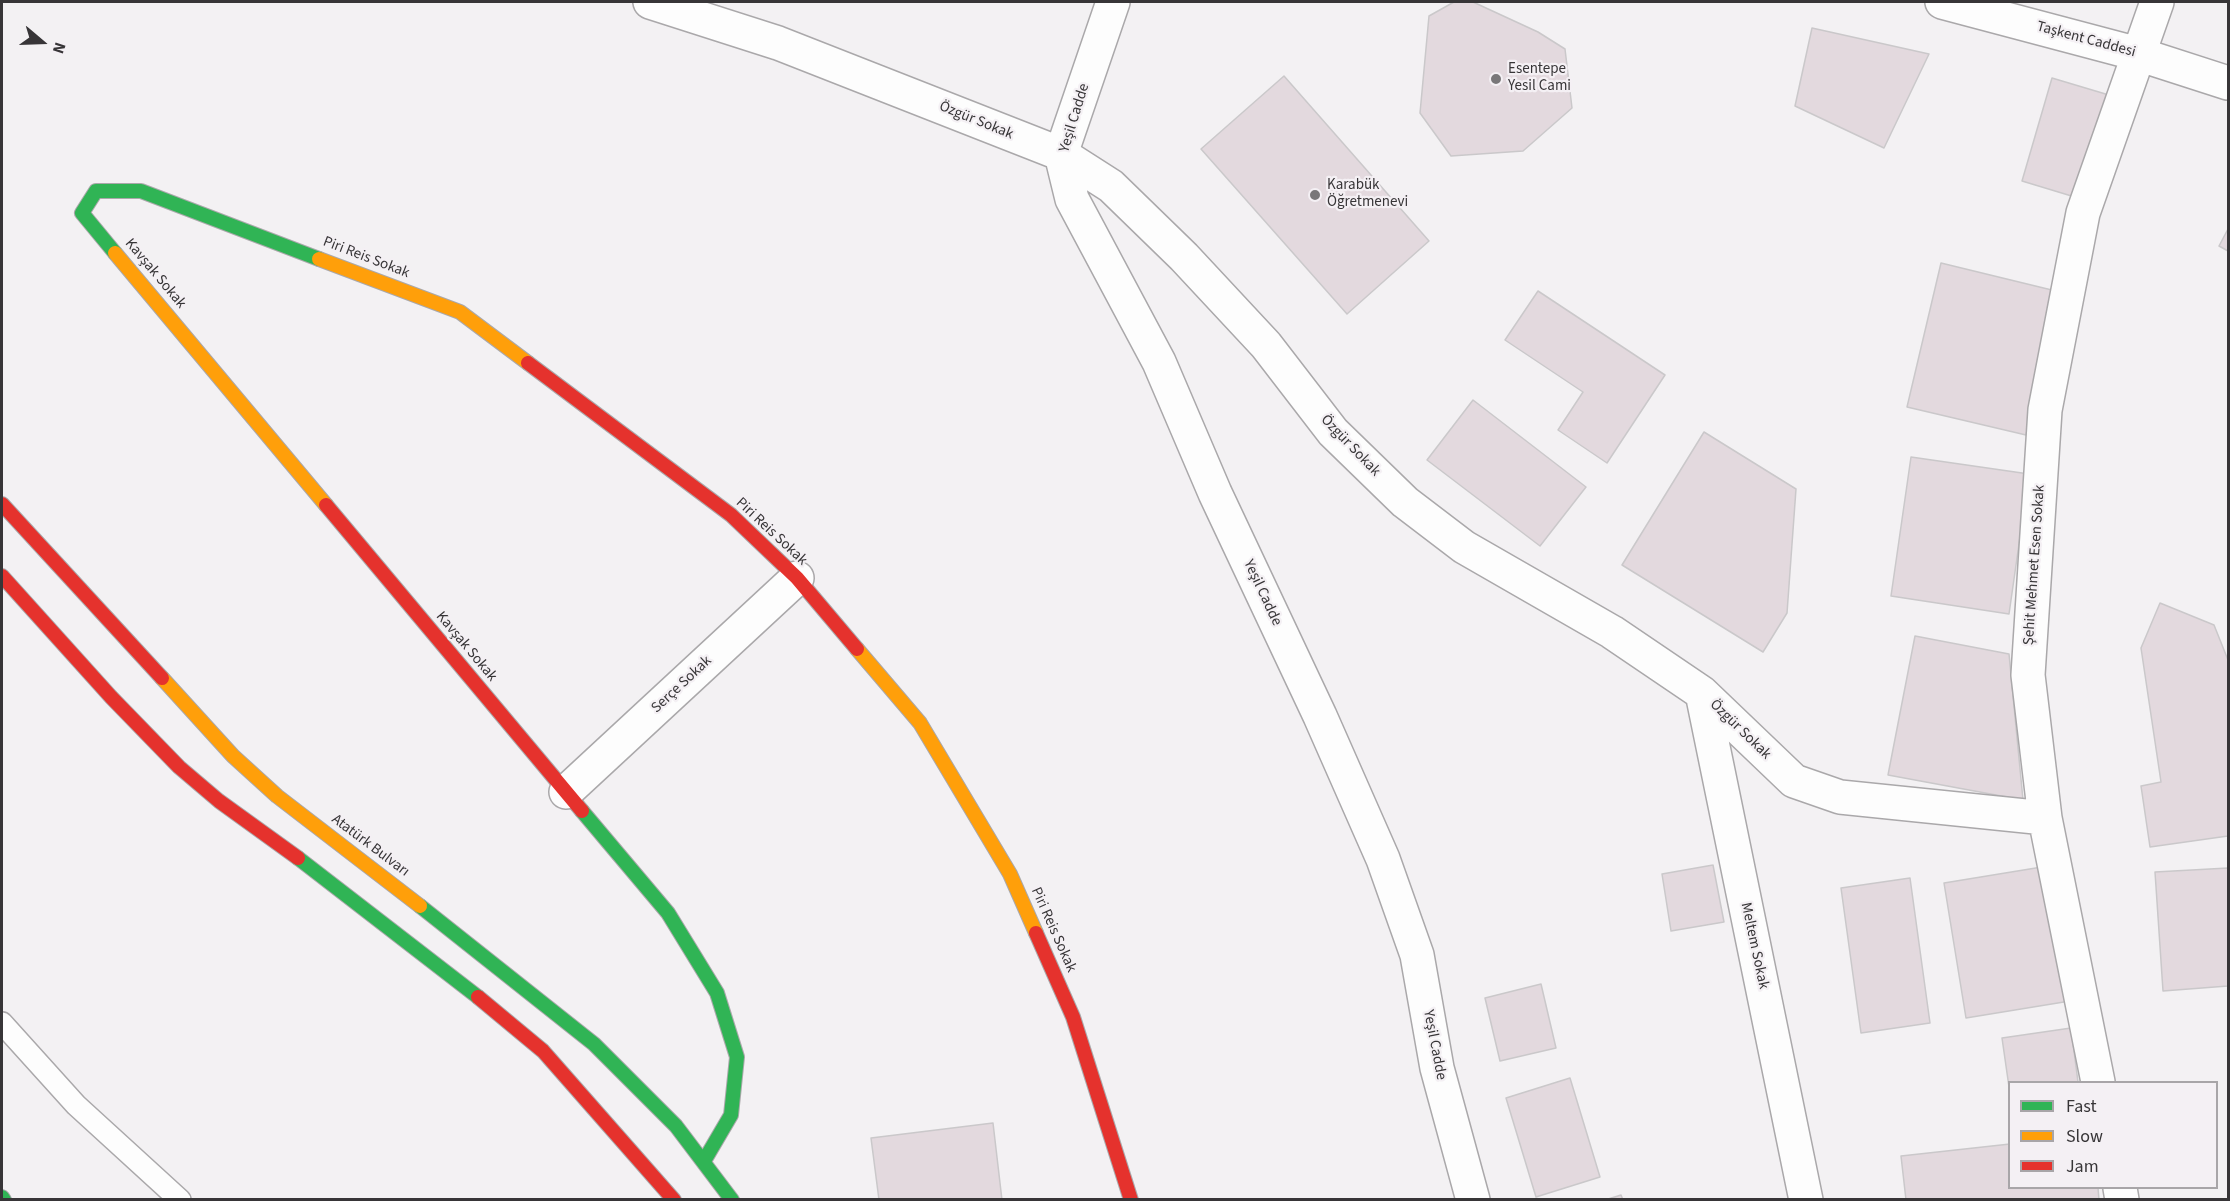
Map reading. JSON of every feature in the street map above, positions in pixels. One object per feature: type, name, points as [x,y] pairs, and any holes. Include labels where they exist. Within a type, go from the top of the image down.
[{"type":"street","name":"Özgür Sokak","points":[[650,2],[778,43],[1061,154],[1111,186],[1184,257],[1266,345],[1333,432],[1406,502],[1464,546],[1612,632],[1702,693],[1794,781],[1840,797],[2045,818]]},
{"type":"street","name":"Yeşil Cadde","points":[[1113,2],[1061,154],[1072,199],[1159,362],[1215,493],[1320,716],[1383,859],[1417,955],[1437,1068],[1473,1200]]},
{"type":"street","name":"Taşkent Caddesi","points":[[1942,2],[2138,54],[2229,83]]},
{"type":"street","name":"Şehit Mehmet Esen Sokak","points":[[2098,1081],[2045,818],[2028,675],[2045,411],[2083,213],[2157,2]]},
{"type":"street","name":"Piri Reis Sokak","points":[[96,191],[141,191],[460,312],[731,515],[797,578],[920,723],[1010,874],[1073,1017],[1131,1200]]},
{"type":"street","name":"Kavşak Sokak","points":[[96,191],[82,213],[668,914],[717,993],[737,1058],[731,1115],[704,1161]]},
{"type":"street","name":"Atatürk Bulvarı","points":[[2,504],[233,756],[278,796],[594,1044],[676,1126],[732,1200]]},
{"type":"street","points":[[2,576],[111,697],[179,767],[219,801],[278,842],[481,1000],[543,1052],[674,1200]]},
{"type":"street","name":"Serçe Sokak","points":[[566,792],[797,578]]},
{"type":"street","name":"Meltem Sokak","points":[[1702,693],[1806,1200]]},
{"type":"lane","points":[[2,1023],[76,1105],[180,1200]]},
{"type":"building","name":"Esentepe Yesil Cami","points":[[1454,2],[1473,2],[1538,32],[1565,49],[1572,108],[1523,151],[1451,156],[1420,113],[1429,16]]},
{"type":"building","points":[[1812,28],[1929,54],[1884,148],[1795,106]]},
{"type":"building","name":"Karabük Öğretmenevi","points":[[1284,76],[1429,241],[1347,314],[1201,149]]},
{"type":"building","points":[[2052,78],[2119,98],[2088,201],[2022,181]]},
{"type":"building","points":[[2228,229],[2228,251],[2219,246]]},
{"type":"building","points":[[1941,263],[2060,292],[2026,435],[1907,407]]},
{"type":"building","points":[[1538,291],[1665,375],[1607,463],[1558,430],[1583,392],[1505,340]]},
{"type":"building","points":[[1473,400],[1586,487],[1540,546],[1427,460]]},
{"type":"building","points":[[1704,432],[1796,489],[1787,613],[1763,652],[1622,565]]},
{"type":"building","points":[[1911,457],[2029,474],[2009,614],[1891,596]]},
{"type":"building","points":[[2160,603],[2214,625],[2228,660],[2228,836],[2150,847],[2141,786],[2161,782],[2141,648]]},
{"type":"building","points":[[1915,636],[2009,654],[2023,800],[1888,775]]},
{"type":"building","points":[[1713,865],[1724,922],[1671,931],[1662,874]]},
{"type":"building","points":[[2048,866],[2070,1001],[1966,1018],[1944,883]]},
{"type":"building","points":[[2228,868],[2228,986],[2163,991],[2155,872]]},
{"type":"building","points":[[1910,878],[1930,1023],[1861,1033],[1841,888]]},
{"type":"building","points":[[1541,984],[1556,1048],[1500,1061],[1485,998]]},
{"type":"building","points":[[2071,1028],[2078,1081],[2008,1081],[2002,1038]]},
{"type":"building","points":[[1570,1078],[1600,1177],[1536,1197],[1506,1098]]},
{"type":"building","points":[[993,1123],[1002,1200],[879,1200],[871,1138]]},
{"type":"building","points":[[2008,1144],[2008,1189],[2098,1189],[2099,1200],[1906,1200],[1901,1156]]},
{"type":"building","points":[[1621,1195],[1623,1200],[1605,1200]]},
{"type":"traffic: fast","points":[[115,253],[82,213],[96,191],[141,191],[319,259]]},
{"type":"traffic: fast","points":[[582,811],[668,913],[717,993],[737,1057],[731,1115],[704,1161]]},
{"type":"traffic: fast","points":[[298,858],[478,997]]},
{"type":"traffic: fast","points":[[420,906],[594,1044],[676,1126],[732,1200]]},
{"type":"traffic: slow","points":[[115,253],[326,505]]},
{"type":"traffic: slow","points":[[319,259],[460,312],[528,363]]},
{"type":"traffic: slow","points":[[857,649],[920,723],[1010,874],[1036,933]]},
{"type":"traffic: slow","points":[[162,678],[233,756],[277,796],[420,906]]},
{"type":"traffic: jam","points":[[528,363],[731,515],[797,578],[857,649]]},
{"type":"traffic: jam","points":[[2,504],[162,678]]},
{"type":"traffic: jam","points":[[326,505],[582,811]]},
{"type":"traffic: jam","points":[[2,576],[111,697],[179,767],[219,801],[298,858]]},
{"type":"traffic: jam","points":[[1036,933],[1073,1017],[1131,1200]]},
{"type":"traffic: jam","points":[[478,997],[543,1051],[674,1200]]},
{"type":"place","name":"Esentepe Yesil Cami","points":[[1496,79]]},
{"type":"place","name":"Karabük Öğretmenevi","points":[[1315,195]]}]
